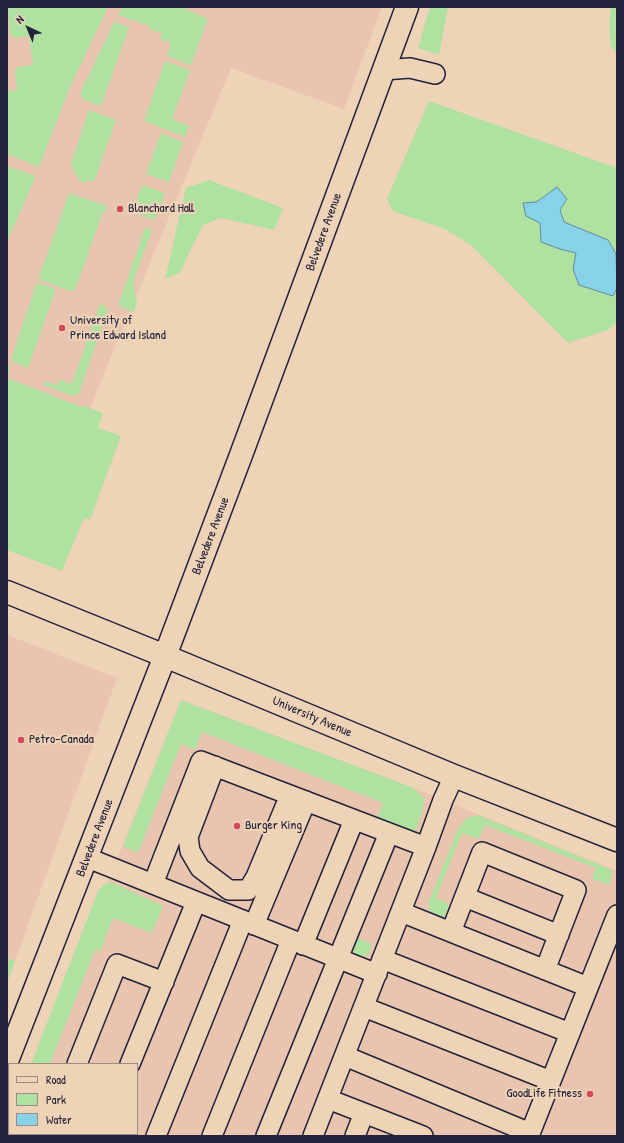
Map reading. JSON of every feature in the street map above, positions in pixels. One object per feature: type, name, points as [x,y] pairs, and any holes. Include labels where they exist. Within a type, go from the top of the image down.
[{"type":"main road","name":"Belvedere Avenue","points":[[7,1062],[88,858],[165,656],[407,7]]},
{"type":"main road","name":"University Avenue","points":[[7,592],[454,776],[617,840]]},
{"type":"lane","points":[[384,70],[410,68],[435,74]]},
{"type":"lane","points":[[152,884],[201,761],[426,847]]},
{"type":"lane","points":[[214,766],[188,837],[190,851],[200,868],[229,890],[248,890],[298,798]]},
{"type":"lane","points":[[313,1136],[380,967],[443,800],[454,776]]},
{"type":"lane","points":[[156,1136],[248,922],[298,798]]},
{"type":"lane","points":[[212,1136],[297,942],[354,820]]},
{"type":"lane","points":[[266,1136],[389,833]]},
{"type":"lane","points":[[451,932],[482,852],[490,855],[576,890],[545,970]]},
{"type":"lane","points":[[88,858],[338,958],[380,967],[570,1033]]},
{"type":"lane","points":[[465,897],[559,935]]},
{"type":"lane","points":[[130,1063],[196,902]]},
{"type":"lane","points":[[401,912],[588,987]]},
{"type":"lane","points":[[345,1056],[530,1134],[617,915]]},
{"type":"lane","points":[[77,1063],[117,964],[164,982]]},
{"type":"lane","points":[[364,1007],[551,1081]]},
{"type":"lane","points":[[328,1099],[416,1135]]},
{"type":"lane","points":[[355,1136],[364,1113]]},
{"type":"shaded area","name":"University of Prince Edward Island","points":[[7,7],[382,7],[344,109],[231,68],[79,434],[7,547]]},
{"type":"shaded area","points":[[7,635],[117,678],[15,961],[7,958]]},
{"type":"shaded area","points":[[181,700],[411,787],[617,871],[617,1136],[7,1136],[7,1134],[138,1135],[138,1063],[35,1063]]},
{"type":"green space","points":[[10,7],[108,7],[70,87],[39,167],[7,154],[7,91],[17,90],[15,71],[18,67],[33,65],[29,36],[16,38],[10,34],[8,9]]},
{"type":"green space","points":[[122,7],[181,7],[208,19],[191,65],[167,56],[171,43],[160,39],[162,33],[149,29],[150,26],[118,15]]},
{"type":"green space","points":[[430,7],[448,7],[439,55],[418,48]]},
{"type":"green space","points":[[611,7],[617,7],[617,53],[611,47],[609,23]]},
{"type":"green space","points":[[114,22],[129,27],[101,106],[84,100],[80,94]]},
{"type":"green space","points":[[165,61],[190,70],[172,119],[189,126],[185,137],[144,121]]},
{"type":"green space","points":[[429,101],[617,168],[617,322],[608,330],[568,343],[472,246],[447,230],[393,211],[387,199]]},
{"type":"green space","points":[[89,110],[116,120],[94,182],[87,180],[86,183],[79,180],[71,164]]},
{"type":"green space","points":[[161,133],[183,142],[169,182],[146,174]]},
{"type":"green space","points":[[7,166],[36,176],[7,242]]},
{"type":"green space","points":[[209,180],[283,208],[274,230],[221,218],[203,225],[181,272],[165,279],[186,188]]},
{"type":"green space","points":[[142,185],[165,193],[155,220],[136,214],[140,204],[136,202]]},
{"type":"green space","points":[[69,193],[107,206],[105,212],[103,212],[75,290],[70,291],[41,280],[39,277]]},
{"type":"green space","points":[[145,228],[152,230],[134,279],[134,290],[137,303],[134,312],[118,306]]},
{"type":"green space","points":[[39,283],[56,289],[28,368],[11,360],[36,285]]},
{"type":"green space","points":[[100,304],[108,309],[79,393],[73,396],[43,385],[45,381],[57,385],[59,380],[72,384]]},
{"type":"green space","points":[[7,364],[11,366],[7,378]]},
{"type":"green space","points":[[7,378],[82,407],[82,405],[103,413],[98,428],[121,436],[90,520],[84,518],[62,571],[7,550]]},
{"type":"green space","points":[[181,700],[411,787],[424,799],[423,809],[417,828],[412,832],[377,819],[383,803],[202,732],[195,750],[181,744],[138,853],[123,846]]},
{"type":"green space","points":[[478,815],[610,869],[612,874],[609,885],[592,879],[596,868],[485,825],[479,839],[462,833],[436,898],[449,904],[444,918],[435,916],[429,910],[429,901],[458,829],[465,819]]},
{"type":"green space","points":[[111,882],[163,906],[152,933],[113,918],[100,952],[95,950],[50,1063],[31,1063],[98,891],[103,885]]},
{"type":"green space","points":[[357,938],[372,944],[369,953],[364,956],[358,956],[351,953]]},
{"type":"green space","points":[[7,958],[15,961],[7,983]]},
{"type":"water","points":[[557,187],[567,199],[560,210],[564,222],[608,240],[616,254],[617,288],[613,296],[579,285],[573,269],[576,253],[541,242],[540,223],[526,216],[523,203],[536,202]]},
{"type":"place","name":"Blanchard Hall","points":[[120,209]]},
{"type":"place","name":"University of Prince Edward Island","points":[[62,328]]},
{"type":"place","name":"Petro-Canada","points":[[21,740]]},
{"type":"place","name":"Burger King","points":[[237,826]]},
{"type":"place","name":"GoodLife Fitness","points":[[590,1094]]}]
